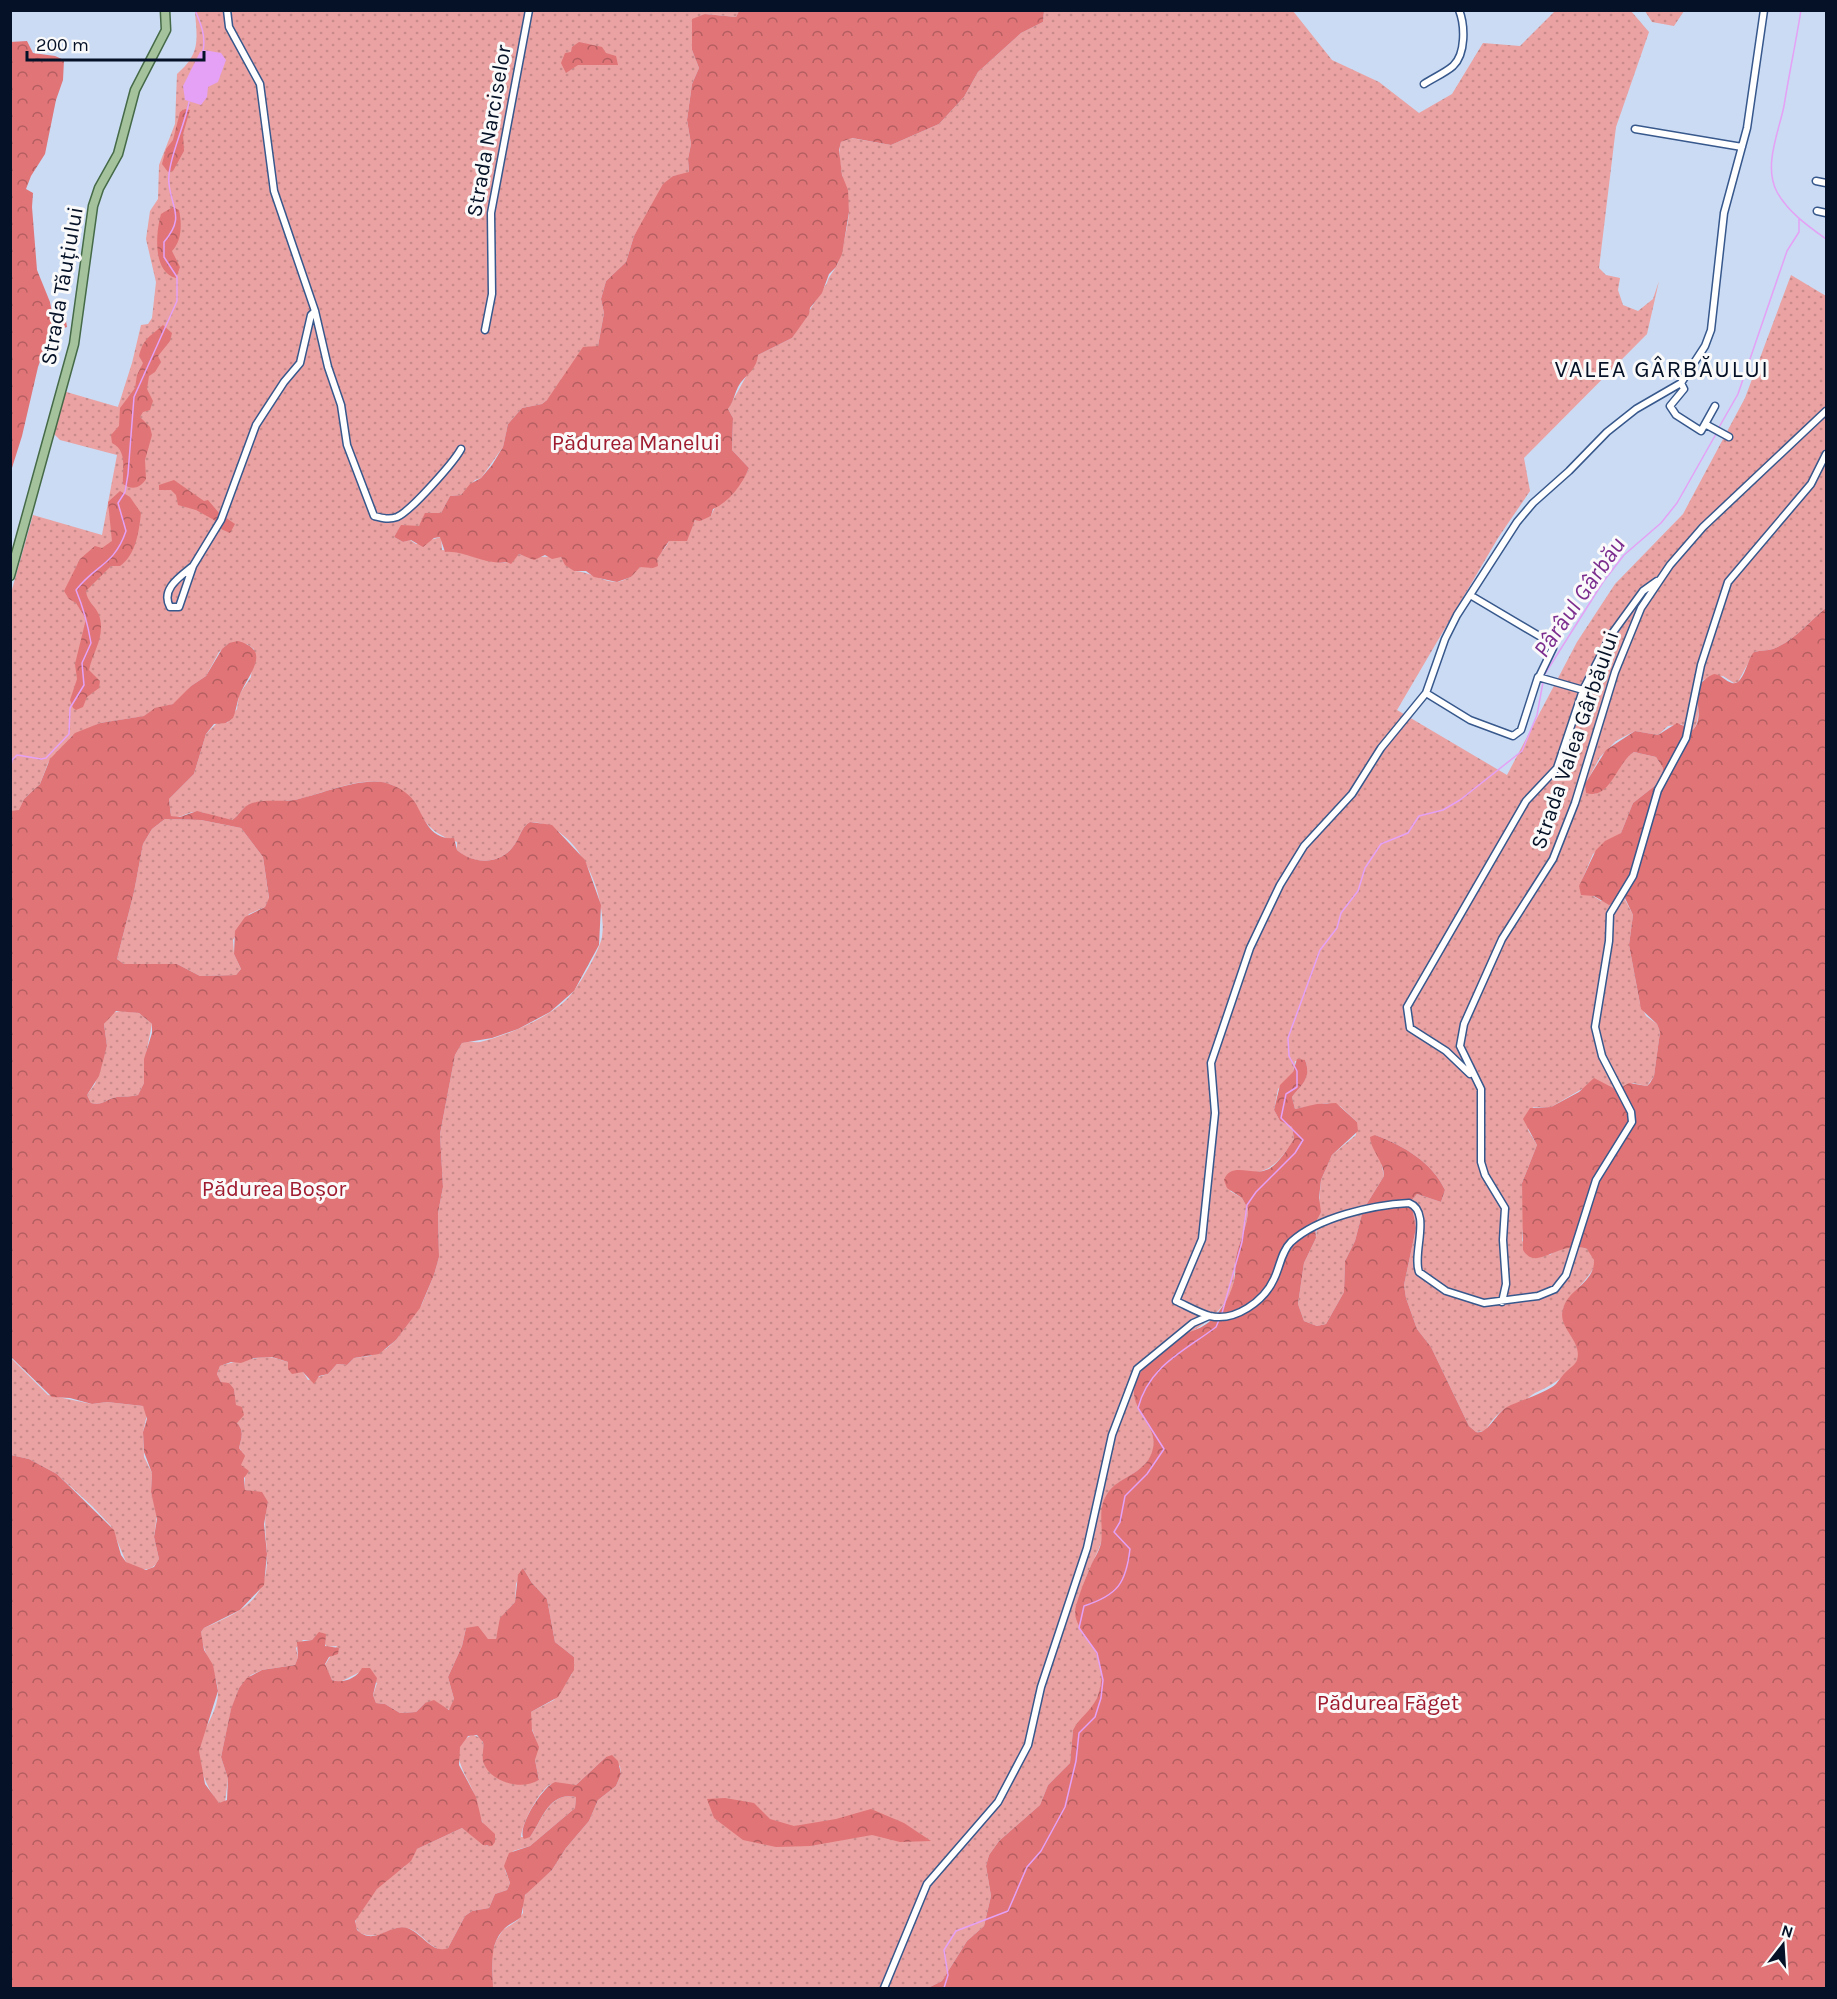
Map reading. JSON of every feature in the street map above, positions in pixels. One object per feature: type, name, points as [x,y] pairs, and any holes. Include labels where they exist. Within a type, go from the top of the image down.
[{"type":"main road","name":"Strada Tăuțiului","points":[[10,576],[74,344],[93,206],[99,188],[118,154],[135,90],[166,30],[165,10]]},
{"type":"street","points":[[227,10],[229,27],[254,70],[261,90],[274,191],[315,311],[328,367],[340,405],[347,445],[374,516],[384,519],[403,513],[453,464],[461,449]]},
{"type":"street","name":"Strada Narciselor","points":[[485,330],[492,294],[490,213],[529,10]]},
{"type":"street","points":[[1424,84],[1455,64],[1462,46],[1463,20],[1459,10]]},
{"type":"street","points":[[1764,10],[1751,110],[1724,213],[1711,330],[1705,346],[1681,383],[1636,409],[1606,432],[1569,471],[1533,503],[1501,546],[1445,639],[1426,693],[1381,748],[1352,794],[1304,846],[1280,885],[1251,948],[1210,1063],[1215,1113],[1204,1227],[1200,1246],[1176,1301],[1213,1316],[1225,1317],[1254,1305],[1264,1296],[1276,1276],[1283,1252],[1296,1238],[1344,1215],[1409,1203],[1415,1205],[1419,1212],[1420,1230],[1416,1259],[1421,1275],[1446,1291],[1484,1303],[1502,1302],[1550,1292],[1563,1281],[1596,1180],[1632,1126],[1631,1112],[1602,1056],[1595,1027],[1609,941],[1610,914],[1633,876],[1658,790],[1686,738],[1701,665],[1728,582],[1811,484],[1827,453]]},
{"type":"street","points":[[1635,129],[1742,147]]},
{"type":"street","points":[[1816,181],[1827,183]]},
{"type":"street","points":[[1817,211],[1827,213]]},
{"type":"street","points":[[193,566],[174,581],[167,597],[170,606],[179,607],[183,600],[193,566],[221,520],[256,425],[284,382],[300,363],[311,315],[315,311]]},
{"type":"street","points":[[1681,383],[1684,389],[1670,406],[1676,415],[1701,431],[1715,406]]},
{"type":"street","name":"Strada Valea Gârbăului","points":[[1502,1302],[1506,1284],[1503,1240],[1505,1208],[1485,1175],[1481,1162],[1481,1095],[1477,1080],[1460,1046],[1464,1024],[1502,939],[1553,859],[1575,802],[1623,651],[1641,608],[1658,581],[1703,527],[1827,411]]},
{"type":"street","points":[[1705,424],[1729,437]]},
{"type":"street","points":[[1477,1080],[1446,1051],[1410,1028],[1407,1007],[1526,801],[1557,768],[1583,690],[1611,635],[1643,591],[1658,581]]},
{"type":"street","points":[[1426,693],[1470,720],[1513,736],[1521,730],[1553,648],[1546,640],[1470,595]]},
{"type":"street","points":[[1542,677],[1583,690]]},
{"type":"street","points":[[884,1989],[927,1884],[998,1802],[1028,1745],[1041,1687],[1087,1548],[1112,1435],[1137,1369],[1193,1323],[1213,1316]]},
{"type":"shaded area","points":[[195,11],[739,11],[736,17],[705,14],[692,50],[699,68],[692,84],[687,120],[691,144],[688,159],[689,173],[673,176],[634,236],[626,262],[606,281],[601,299],[604,313],[598,346],[547,400],[542,404],[522,408],[508,424],[503,447],[481,478],[475,480],[461,495],[450,496],[441,513],[430,513],[419,526],[401,526],[394,537],[403,542],[410,540],[416,544],[441,537],[442,550],[481,556],[502,563],[519,554],[529,557],[561,557],[574,571],[617,582],[631,577],[639,567],[661,553],[669,541],[686,534],[696,519],[711,516],[718,503],[741,481],[749,468],[732,450],[733,418],[728,409],[758,355],[792,338],[838,263],[849,212],[841,167],[841,142],[851,138],[891,145],[939,124],[964,97],[978,72],[1021,33],[1043,22],[1044,11],[1293,11],[1332,60],[1379,82],[1419,113],[1452,94],[1483,43],[1520,46],[1555,11],[1631,11],[1649,32],[1616,127],[1599,268],[1606,275],[1620,278],[1618,290],[1623,305],[1638,311],[1653,299],[1659,281],[1647,334],[1524,458],[1530,491],[1498,538],[1397,710],[1507,775],[1577,642],[1615,584],[1683,514],[1745,398],[1791,275],[1826,296],[1826,608],[1788,641],[1773,649],[1754,652],[1738,682],[1734,683],[1723,676],[1702,680],[1698,692],[1698,718],[1693,730],[1688,730],[1681,724],[1668,726],[1658,735],[1635,731],[1616,741],[1600,757],[1587,781],[1595,794],[1607,784],[1623,761],[1634,752],[1656,757],[1663,768],[1661,781],[1633,803],[1621,833],[1593,854],[1579,887],[1601,901],[1623,896],[1633,915],[1629,945],[1640,1004],[1646,1016],[1657,1024],[1660,1032],[1654,1076],[1647,1086],[1633,1083],[1617,1090],[1582,1089],[1551,1107],[1533,1107],[1528,1130],[1537,1145],[1522,1183],[1524,1214],[1522,1241],[1550,1255],[1561,1248],[1575,1246],[1589,1250],[1595,1257],[1595,1265],[1589,1275],[1563,1310],[1563,1317],[1578,1352],[1575,1365],[1552,1384],[1520,1404],[1503,1410],[1485,1431],[1476,1432],[1469,1426],[1431,1347],[1417,1329],[1404,1285],[1416,1228],[1411,1201],[1417,1194],[1441,1202],[1445,1190],[1425,1163],[1396,1144],[1375,1135],[1384,1176],[1363,1210],[1355,1241],[1345,1261],[1344,1292],[1326,1324],[1317,1326],[1304,1321],[1298,1304],[1304,1263],[1316,1238],[1321,1180],[1332,1155],[1356,1135],[1357,1122],[1340,1106],[1327,1103],[1295,1109],[1292,1097],[1306,1076],[1307,1066],[1305,1060],[1295,1061],[1293,1073],[1278,1089],[1274,1110],[1280,1121],[1292,1127],[1294,1139],[1277,1162],[1265,1170],[1251,1172],[1230,1191],[1242,1198],[1248,1209],[1247,1221],[1235,1261],[1232,1289],[1223,1305],[1212,1317],[1158,1354],[1146,1366],[1134,1390],[1138,1408],[1152,1432],[1153,1450],[1144,1465],[1117,1484],[1106,1496],[1102,1510],[1101,1541],[1075,1613],[1102,1663],[1101,1682],[1096,1701],[1073,1730],[1070,1763],[1048,1785],[1040,1805],[999,1841],[989,1855],[986,1866],[991,1896],[984,1926],[967,1941],[942,1981],[928,1988],[493,1988],[492,1954],[496,1941],[503,1930],[518,1920],[523,1913],[523,1899],[528,1891],[552,1870],[566,1848],[589,1821],[598,1800],[616,1786],[621,1774],[620,1766],[606,1757],[576,1785],[551,1784],[541,1793],[528,1816],[521,1837],[530,1837],[548,1808],[560,1798],[576,1797],[575,1808],[530,1846],[513,1851],[505,1870],[510,1883],[507,1890],[495,1894],[489,1908],[472,1911],[465,1916],[448,1948],[444,1950],[434,1947],[407,1928],[395,1928],[375,1935],[360,1933],[355,1926],[356,1917],[382,1882],[404,1867],[417,1849],[462,1828],[487,1846],[495,1842],[481,1819],[475,1796],[460,1763],[459,1747],[464,1740],[473,1735],[481,1738],[488,1765],[499,1778],[506,1782],[521,1784],[539,1780],[535,1760],[537,1743],[531,1726],[531,1712],[554,1700],[572,1674],[574,1657],[555,1642],[547,1599],[532,1583],[523,1568],[516,1584],[515,1602],[503,1615],[496,1639],[492,1641],[466,1628],[462,1646],[448,1677],[454,1699],[451,1710],[425,1703],[416,1712],[400,1713],[385,1704],[376,1703],[373,1695],[377,1683],[360,1672],[340,1682],[332,1680],[325,1665],[337,1646],[327,1647],[318,1634],[312,1640],[303,1640],[296,1648],[298,1657],[295,1665],[262,1670],[251,1675],[239,1688],[231,1710],[221,1757],[228,1779],[225,1802],[219,1803],[214,1797],[202,1772],[199,1746],[215,1709],[218,1690],[201,1632],[204,1628],[241,1609],[258,1593],[266,1569],[267,1553],[265,1521],[268,1502],[256,1492],[245,1490],[245,1474],[240,1465],[241,1450],[239,1448],[242,1432],[237,1423],[234,1389],[221,1382],[217,1374],[220,1366],[270,1357],[288,1362],[290,1366],[303,1372],[308,1380],[328,1374],[337,1364],[347,1365],[354,1358],[370,1356],[386,1349],[396,1340],[422,1304],[439,1257],[438,1213],[443,1187],[440,1134],[455,1055],[462,1043],[480,1042],[515,1030],[551,1012],[569,997],[593,960],[602,937],[603,920],[595,882],[575,848],[562,834],[547,826],[530,822],[506,854],[485,861],[470,858],[457,850],[457,842],[433,830],[407,795],[386,783],[361,782],[294,800],[253,803],[246,806],[232,820],[223,820],[199,812],[178,817],[171,816],[169,799],[194,774],[206,734],[218,722],[227,723],[237,709],[239,695],[251,677],[254,649],[247,644],[229,643],[219,652],[206,676],[191,686],[176,703],[151,711],[145,716],[100,723],[72,736],[48,763],[40,784],[24,799],[19,811],[11,811],[11,593],[33,515],[102,535],[117,455],[60,440],[52,432],[63,391],[118,407],[141,325],[148,324],[152,318],[156,282],[146,239],[150,211],[158,199],[159,165],[175,124],[177,74],[190,59],[196,46]]},
{"type":"shaded area","points":[[1645,11],[1684,11],[1674,26],[1652,22]]},
{"type":"shaded area","points":[[204,50],[221,53],[226,60],[218,82],[208,87],[207,97],[201,105],[185,100],[183,86],[200,52]]},
{"type":"shaded area","points":[[165,819],[201,820],[241,828],[263,857],[269,899],[265,907],[249,914],[233,940],[234,954],[241,969],[236,975],[200,976],[177,964],[124,964],[117,959],[134,892],[143,844],[152,829]]},
{"type":"shaded area","points":[[121,1011],[139,1013],[152,1024],[144,1064],[144,1083],[138,1095],[117,1097],[99,1104],[91,1103],[87,1095],[95,1084],[107,1046],[104,1024],[112,1013]]},
{"type":"shaded area","points":[[10,1357],[48,1395],[92,1404],[107,1402],[143,1406],[147,1414],[143,1432],[144,1457],[152,1473],[151,1492],[157,1514],[154,1537],[159,1559],[152,1567],[144,1569],[126,1562],[111,1526],[57,1474],[29,1459],[11,1455]]},
{"type":"green space","name":"Pădurea Manelui","points":[[739,11],[1044,11],[1043,22],[1021,33],[978,72],[964,97],[939,124],[891,145],[852,138],[841,142],[839,150],[842,175],[848,190],[849,212],[842,254],[836,267],[829,274],[822,293],[792,338],[758,355],[753,369],[738,387],[728,409],[733,418],[732,450],[749,468],[743,481],[730,497],[713,509],[711,516],[700,521],[695,520],[687,541],[669,541],[657,559],[658,566],[640,567],[631,577],[617,582],[594,577],[586,571],[574,571],[565,565],[561,557],[552,559],[545,555],[534,560],[519,554],[511,564],[499,563],[460,553],[445,552],[440,537],[434,538],[423,547],[411,540],[403,542],[394,537],[401,525],[419,526],[425,513],[441,513],[450,496],[461,495],[470,484],[481,478],[503,447],[508,424],[522,408],[542,404],[547,400],[583,347],[598,346],[604,313],[601,299],[606,281],[626,262],[634,236],[663,184],[673,176],[689,172],[688,159],[691,144],[687,120],[692,84],[699,68],[692,50],[692,19],[705,14],[736,17]]},
{"type":"green space","points":[[27,41],[33,53],[55,56],[64,60],[63,80],[56,100],[45,154],[31,176],[26,189],[33,193],[37,270],[50,302],[54,323],[66,321],[67,327],[50,333],[38,367],[22,436],[11,471],[10,42]]},
{"type":"green space","points":[[579,42],[602,47],[606,53],[616,56],[618,65],[578,65],[566,73],[561,63],[565,53],[571,52],[572,47]]},
{"type":"green space","points":[[185,109],[190,110],[183,134],[184,151],[173,171],[168,172],[162,164],[166,149],[173,140],[180,112]]},
{"type":"green space","points":[[173,207],[179,210],[181,221],[179,237],[172,251],[180,267],[176,278],[163,268],[159,260],[157,241],[161,214]]},
{"type":"green space","points":[[163,325],[172,333],[170,341],[158,356],[161,362],[155,372],[149,376],[147,389],[153,401],[150,410],[143,412],[140,417],[150,427],[152,435],[145,460],[146,479],[138,487],[129,487],[123,484],[122,456],[117,446],[112,443],[111,435],[119,426],[120,408],[135,388],[137,375],[143,363],[139,356],[143,345]]},
{"type":"green space","points":[[174,480],[204,501],[208,500],[219,513],[235,524],[230,533],[221,529],[214,520],[196,510],[178,505],[176,495],[171,490],[159,490],[159,485]]},
{"type":"green space","points":[[120,491],[130,497],[141,513],[138,535],[130,556],[120,566],[111,566],[86,591],[101,623],[100,637],[89,670],[100,681],[99,688],[87,697],[83,707],[76,710],[70,700],[77,679],[75,664],[86,619],[76,603],[69,599],[64,591],[80,559],[95,546],[102,548],[112,541],[108,502]]},
{"type":"green space","name":"Pădurea Făget","points":[[1826,608],[1826,1988],[928,1988],[942,1981],[967,1941],[984,1926],[991,1896],[986,1866],[989,1855],[999,1841],[1040,1805],[1048,1785],[1070,1763],[1073,1730],[1097,1698],[1101,1681],[1101,1666],[1097,1654],[1075,1616],[1076,1606],[1100,1547],[1105,1497],[1114,1486],[1146,1463],[1153,1448],[1151,1432],[1136,1402],[1135,1385],[1143,1369],[1156,1355],[1178,1338],[1209,1322],[1226,1301],[1234,1281],[1235,1259],[1247,1221],[1248,1209],[1242,1198],[1227,1188],[1224,1180],[1232,1171],[1260,1171],[1270,1168],[1282,1157],[1294,1139],[1292,1127],[1280,1121],[1274,1110],[1280,1085],[1293,1072],[1297,1059],[1305,1060],[1307,1076],[1292,1097],[1295,1109],[1336,1103],[1357,1122],[1358,1131],[1332,1155],[1321,1180],[1319,1198],[1321,1212],[1315,1224],[1316,1238],[1304,1263],[1298,1304],[1304,1321],[1317,1326],[1326,1324],[1344,1292],[1345,1261],[1355,1241],[1363,1210],[1384,1176],[1371,1142],[1370,1137],[1375,1135],[1396,1144],[1425,1163],[1445,1190],[1441,1202],[1417,1194],[1411,1201],[1416,1228],[1404,1285],[1417,1329],[1431,1347],[1469,1426],[1476,1432],[1484,1430],[1507,1407],[1539,1394],[1556,1384],[1577,1360],[1576,1347],[1562,1316],[1563,1309],[1570,1296],[1590,1275],[1594,1260],[1587,1249],[1577,1247],[1535,1258],[1523,1250],[1522,1183],[1537,1145],[1523,1119],[1530,1108],[1551,1107],[1579,1092],[1594,1078],[1617,1090],[1629,1083],[1647,1086],[1654,1076],[1660,1032],[1657,1024],[1641,1009],[1629,945],[1633,915],[1624,896],[1609,905],[1594,896],[1581,895],[1579,886],[1596,850],[1605,841],[1621,833],[1633,803],[1661,781],[1663,768],[1656,757],[1634,752],[1601,791],[1594,794],[1586,793],[1585,784],[1606,750],[1635,731],[1658,735],[1677,723],[1693,730],[1699,716],[1699,686],[1705,680],[1714,674],[1736,683],[1740,680],[1754,652],[1773,649],[1788,641]]},
{"type":"green space","name":"Pădurea Boșor","points":[[238,641],[248,645],[254,650],[256,662],[240,693],[233,718],[226,723],[214,724],[206,734],[194,774],[169,799],[171,816],[180,817],[197,811],[232,820],[252,803],[294,800],[357,783],[382,782],[395,786],[407,794],[414,801],[433,832],[446,838],[454,838],[457,850],[470,858],[485,861],[506,854],[530,822],[552,825],[585,860],[601,905],[599,945],[574,991],[550,1012],[518,1029],[492,1038],[462,1043],[455,1055],[440,1134],[443,1187],[438,1213],[439,1257],[420,1308],[396,1340],[379,1354],[354,1358],[347,1365],[337,1364],[328,1374],[319,1376],[314,1384],[303,1372],[292,1374],[288,1369],[288,1362],[272,1357],[254,1358],[241,1363],[231,1362],[220,1366],[217,1374],[221,1382],[229,1383],[234,1389],[236,1405],[242,1407],[244,1415],[237,1423],[242,1432],[239,1448],[245,1456],[241,1465],[249,1471],[244,1478],[245,1490],[262,1492],[268,1502],[264,1524],[267,1554],[264,1585],[240,1610],[204,1628],[201,1632],[204,1650],[213,1665],[218,1691],[199,1751],[205,1784],[219,1803],[227,1800],[228,1779],[221,1757],[231,1709],[239,1688],[247,1678],[262,1670],[295,1665],[298,1657],[297,1642],[312,1640],[319,1632],[326,1634],[325,1646],[339,1648],[338,1654],[329,1657],[325,1664],[332,1680],[345,1681],[357,1675],[362,1668],[370,1668],[377,1678],[373,1695],[376,1703],[385,1704],[400,1713],[416,1712],[425,1703],[434,1700],[449,1710],[454,1699],[448,1677],[462,1646],[466,1628],[478,1626],[488,1639],[496,1639],[500,1618],[515,1602],[518,1575],[523,1568],[532,1583],[547,1599],[555,1642],[574,1657],[574,1670],[558,1697],[531,1712],[532,1730],[539,1747],[535,1760],[539,1780],[524,1785],[506,1783],[492,1774],[483,1761],[483,1742],[477,1735],[468,1736],[460,1747],[459,1765],[476,1797],[482,1822],[495,1834],[495,1842],[492,1846],[483,1845],[462,1828],[417,1849],[411,1861],[377,1889],[355,1921],[357,1930],[364,1935],[376,1936],[400,1927],[407,1928],[432,1946],[448,1948],[465,1916],[472,1911],[489,1908],[495,1894],[507,1890],[510,1883],[504,1866],[509,1853],[530,1846],[575,1808],[576,1797],[559,1798],[547,1808],[530,1837],[524,1839],[527,1818],[537,1800],[555,1782],[576,1785],[606,1757],[612,1755],[618,1761],[621,1774],[616,1786],[598,1800],[589,1821],[566,1848],[552,1870],[525,1895],[521,1917],[505,1928],[496,1941],[493,1956],[493,1988],[11,1988],[11,1455],[29,1459],[57,1474],[114,1530],[121,1555],[126,1562],[146,1570],[154,1567],[159,1559],[154,1537],[157,1519],[151,1492],[152,1473],[144,1452],[143,1432],[147,1419],[143,1406],[107,1402],[92,1404],[70,1398],[52,1397],[11,1357],[11,811],[19,810],[24,799],[40,784],[50,759],[75,733],[100,723],[144,716],[155,708],[173,704],[191,686],[206,676],[222,649],[229,643]],"holes":[[[165,819],[201,820],[241,828],[263,857],[269,898],[265,907],[245,917],[235,931],[234,954],[241,969],[236,975],[200,976],[177,964],[124,964],[117,959],[134,892],[143,844],[152,829]],[[116,1011],[139,1013],[152,1024],[152,1033],[144,1059],[144,1083],[138,1095],[117,1097],[99,1104],[91,1103],[87,1095],[99,1076],[107,1046],[104,1024]]]},
{"type":"green space","points":[[725,1798],[754,1803],[770,1819],[794,1826],[836,1819],[871,1809],[904,1823],[931,1841],[900,1842],[872,1835],[810,1846],[776,1847],[743,1840],[714,1818],[707,1799]]},
{"type":"waterway","points":[[195,10],[203,35],[203,51]]},
{"type":"waterway","name":"Pârâul Gârbău","points":[[1801,10],[1784,106],[1773,149],[1771,171],[1777,192],[1787,206],[1826,239]]},
{"type":"waterway","points":[[10,772],[12,760],[17,755],[46,758],[69,734],[70,708],[84,685],[82,663],[91,643],[76,590],[116,551],[126,531],[118,503],[125,492],[128,474],[134,397],[177,301],[177,277],[164,257],[164,242],[176,220],[169,184],[170,166],[189,102]]},
{"type":"waterway","name":"Pârâul Gârbău","points":[[1718,429],[1738,394],[1787,251],[1799,232],[1799,218]]},
{"type":"waterway","name":"Pârâul Gârbău","points":[[1543,677],[1603,582],[1624,555],[1661,523],[1677,503],[1716,434]]},
{"type":"waterway","name":"Pârâul Gârbău","points":[[1222,1313],[1242,1242],[1247,1205],[1256,1192],[1295,1153],[1303,1140],[1281,1118],[1286,1094],[1297,1087],[1297,1071],[1289,1056],[1288,1038],[1320,950],[1337,928],[1341,913],[1358,891],[1365,868],[1381,844],[1408,833],[1419,816],[1443,810],[1460,800],[1522,751],[1537,715],[1543,682]]},
{"type":"waterway","name":"Pârâul Gârbău","points":[[944,1988],[948,1975],[944,1950],[956,1931],[1008,1911],[1027,1867],[1041,1851],[1065,1807],[1076,1761],[1079,1733],[1095,1717],[1101,1698],[1103,1680],[1097,1653],[1079,1628],[1084,1606],[1105,1597],[1123,1579],[1130,1549],[1114,1532],[1120,1522],[1125,1496],[1147,1474],[1164,1449],[1138,1408],[1143,1393],[1159,1371],[1169,1361],[1216,1327],[1219,1320]]},
{"type":"district","name":"VALEA GÂRBĂULUI","points":[[1662,369]]}]
